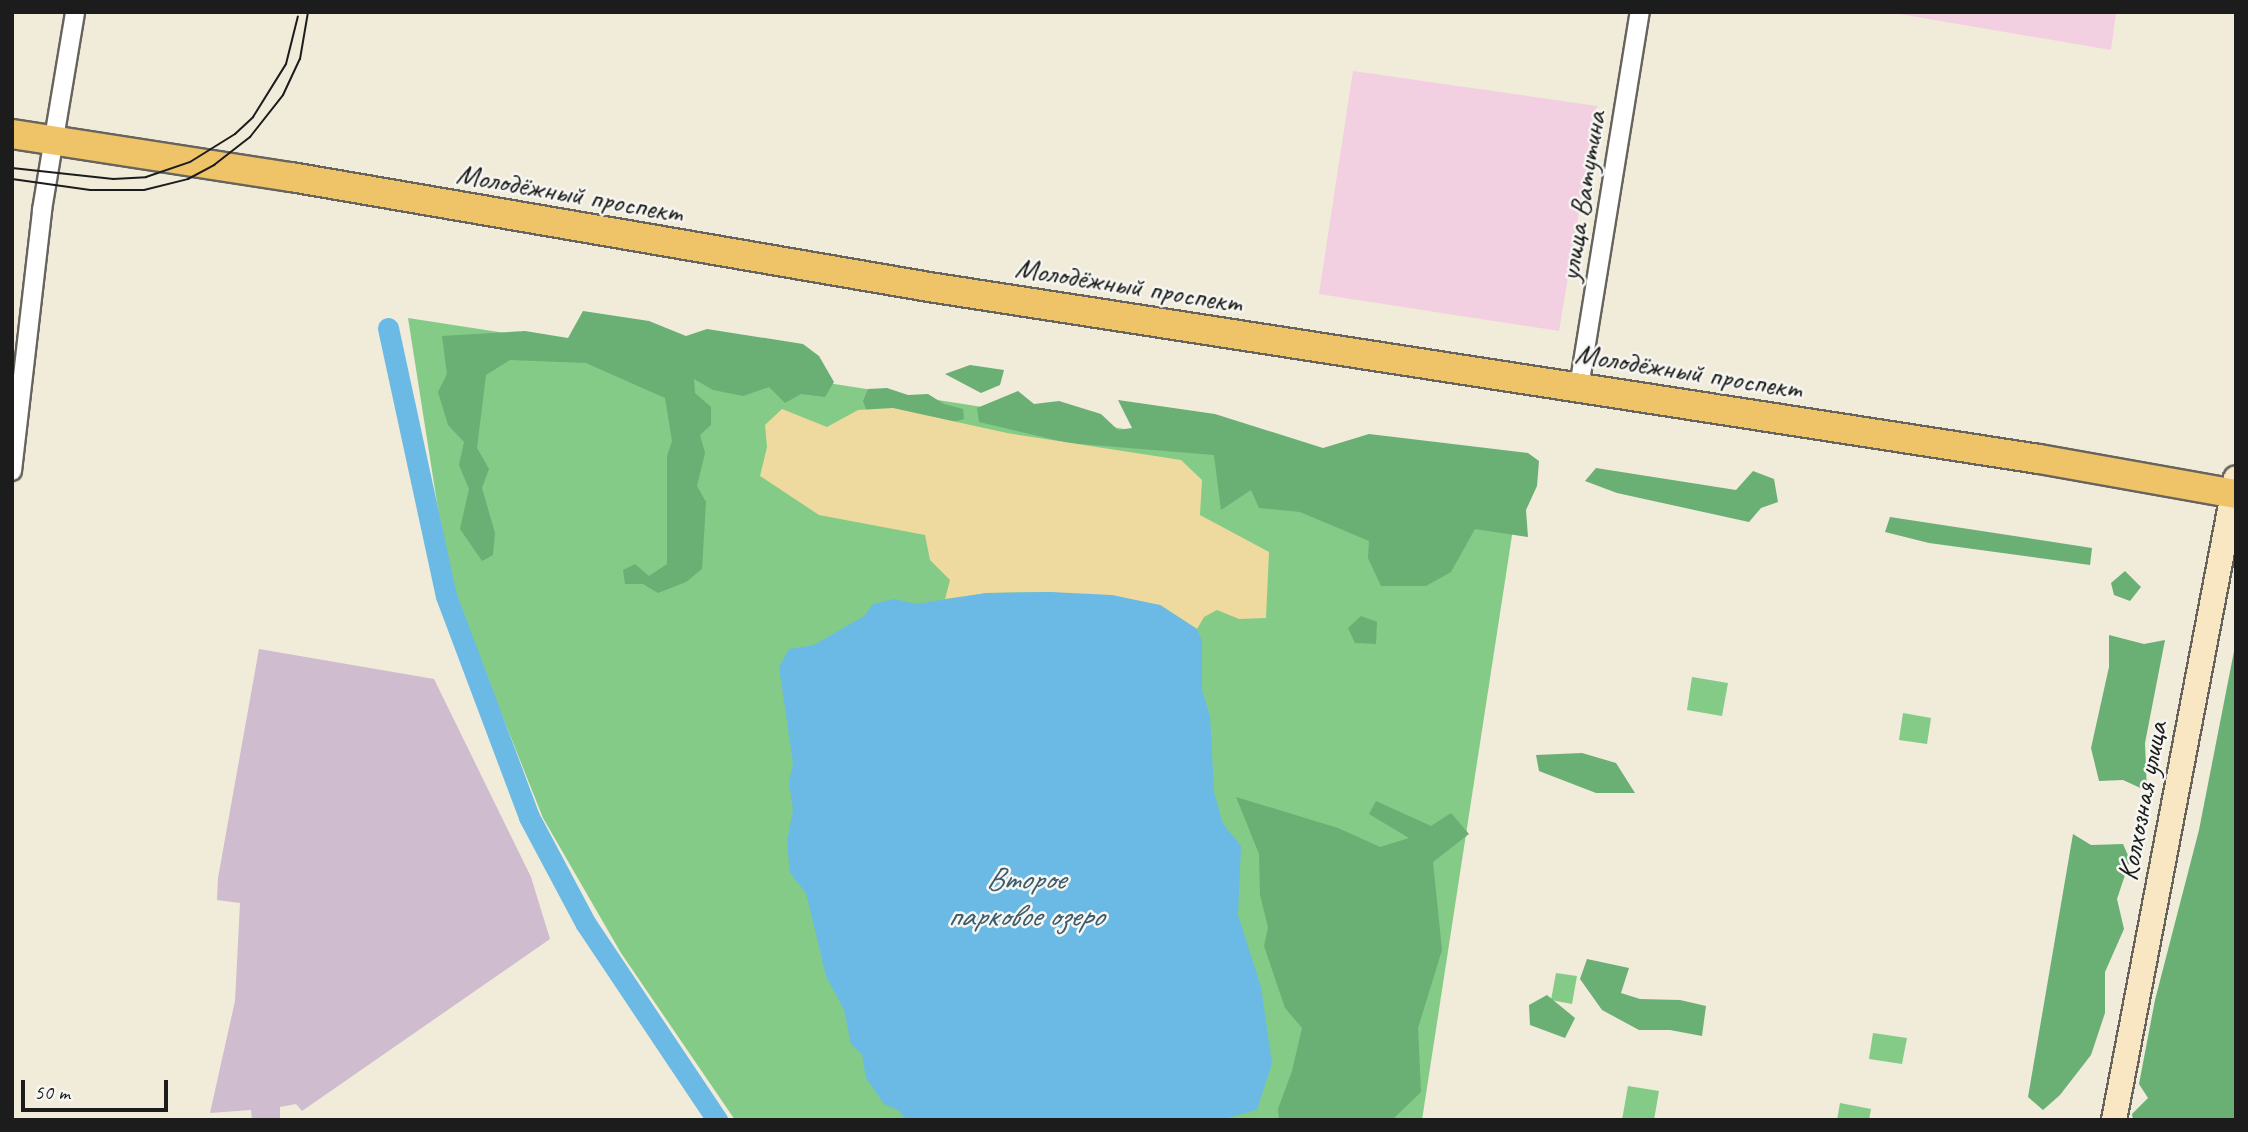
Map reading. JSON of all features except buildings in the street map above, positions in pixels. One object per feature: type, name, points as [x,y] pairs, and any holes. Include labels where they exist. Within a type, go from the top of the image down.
[{"type":"main road","name":"Молодёжный проспект","points":[[12,134],[291,177],[902,283],[2235,489]]},
{"type":"main road","name":"Колхозная улица","points":[[2114,1120],[2235,489]]},
{"type":"street","points":[[12,471],[42,210],[75,12]]},
{"type":"street","name":"улица Ватутина","points":[[1579,387],[1640,12]]},
{"type":"shaded area","points":[[1888,12],[2116,12],[2111,50]]},
{"type":"shaded area","points":[[1353,71],[1597,106],[1559,331],[1319,294]]},
{"type":"shaded area","points":[[259,649],[434,679],[531,877],[550,939],[302,1111],[296,1104],[280,1107],[280,1120],[252,1120],[251,1110],[210,1113],[235,1001],[240,903],[217,900],[218,878]]},
{"type":"green space","points":[[583,311],[649,321],[686,336],[707,329],[803,344],[819,356],[834,382],[825,397],[801,394],[785,403],[769,387],[743,396],[713,390],[694,379],[695,393],[711,407],[711,425],[700,435],[705,453],[697,486],[706,502],[702,569],[686,582],[658,593],[643,584],[625,584],[623,570],[635,564],[649,576],[667,564],[667,456],[672,441],[665,398],[586,363],[510,360],[486,375],[477,448],[489,469],[482,488],[495,533],[493,555],[482,561],[460,529],[469,489],[459,465],[464,442],[448,425],[438,392],[447,374],[442,336],[525,331],[568,338]]},
{"type":"green space","points":[[408,318],[1519,490],[1422,1120],[735,1120],[621,953],[543,818],[457,602],[438,509]]},
{"type":"green space","points":[[970,365],[1004,370],[1000,385],[981,393],[945,374]]},
{"type":"green space","points":[[887,388],[908,395],[928,394],[944,404],[963,409],[964,419],[953,422],[868,414],[863,401],[868,389]]},
{"type":"green space","points":[[1018,391],[1034,404],[1059,401],[1101,414],[1118,430],[1132,428],[1118,400],[1215,414],[1323,448],[1369,434],[1528,453],[1539,461],[1537,486],[1526,510],[1528,537],[1475,529],[1451,572],[1426,586],[1381,586],[1368,558],[1369,541],[1300,512],[1259,508],[1251,490],[1221,510],[1214,455],[1068,443],[979,422],[977,408]]},
{"type":"green space","points":[[1596,468],[1736,490],[1753,471],[1774,479],[1778,502],[1761,508],[1749,522],[1617,493],[1585,481]]},
{"type":"green space","points":[[1890,517],[2092,548],[2090,565],[1929,543],[1885,532]]},
{"type":"green space","points":[[2125,571],[2141,587],[2130,601],[2114,595],[2111,583]]},
{"type":"green space","points":[[1361,616],[1377,622],[1376,644],[1355,643],[1348,628]]},
{"type":"green space","points":[[2109,635],[2144,644],[2165,640],[2145,743],[2147,791],[2123,780],[2099,781],[2091,748],[2109,667]]},
{"type":"green space","points":[[2236,641],[2236,1120],[2133,1120],[2132,1114],[2148,1098],[2139,1084],[2155,1000],[2199,830]]},
{"type":"green space","points":[[1692,677],[1728,683],[1722,716],[1687,710]]},
{"type":"green space","points":[[1903,713],[1931,718],[1927,744],[1899,740]]},
{"type":"green space","points":[[1582,753],[1616,763],[1635,793],[1596,793],[1539,771],[1536,755]]},
{"type":"green space","points":[[1236,797],[1338,828],[1380,847],[1409,838],[1369,814],[1376,801],[1431,826],[1451,813],[1469,834],[1433,862],[1442,950],[1418,1028],[1421,1092],[1392,1120],[1279,1120],[1278,1109],[1292,1071],[1302,1028],[1285,1008],[1264,946],[1268,927],[1260,895],[1259,854]]},
{"type":"green space","points":[[2073,834],[2091,845],[2123,844],[2130,860],[2117,899],[2124,929],[2105,972],[2105,1013],[2091,1055],[2060,1095],[2043,1110],[2028,1097]]},
{"type":"green space","points":[[1587,959],[1629,968],[1621,993],[1640,999],[1680,1000],[1706,1006],[1702,1036],[1670,1030],[1639,1030],[1602,1010],[1580,979]]},
{"type":"green space","points":[[1556,973],[1577,976],[1572,1004],[1551,1000]]},
{"type":"green space","points":[[1547,995],[1575,1018],[1565,1038],[1530,1025],[1529,1005]]},
{"type":"green space","points":[[1873,1033],[1907,1038],[1902,1064],[1869,1059]]},
{"type":"green space","points":[[1628,1086],[1659,1091],[1654,1120],[1622,1120]]},
{"type":"green space","points":[[1840,1103],[1871,1109],[1869,1120],[1837,1120]]},
{"type":"sand","points":[[893,408],[1007,433],[1181,460],[1202,480],[1200,515],[1269,552],[1266,618],[1239,619],[1217,610],[1204,617],[1197,629],[1160,605],[1050,592],[987,593],[945,599],[950,580],[930,560],[925,535],[819,515],[760,476],[767,447],[765,425],[782,409],[827,427],[858,410]]},
{"type":"water","name":"Второе парковое озеро","points":[[987,593],[1112,595],[1160,605],[1197,629],[1202,641],[1202,690],[1210,716],[1214,792],[1223,824],[1241,846],[1238,915],[1261,987],[1272,1063],[1257,1110],[1219,1120],[907,1120],[898,1110],[884,1104],[866,1078],[862,1054],[851,1044],[844,1010],[826,976],[806,893],[790,873],[787,842],[793,810],[789,783],[793,763],[779,667],[789,649],[814,645],[864,616],[873,604],[894,599],[916,604]]},
{"type":"waterway","points":[[388,328],[446,596],[529,817],[586,924],[717,1120]]},
{"type":"tram line","points":[[12,179],[90,190],[144,190],[188,179],[214,165],[250,137],[283,95],[300,59],[308,12]]},
{"type":"tram line","points":[[12,168],[113,179],[146,177],[190,162],[235,134],[253,117],[286,64],[298,16]]}]
